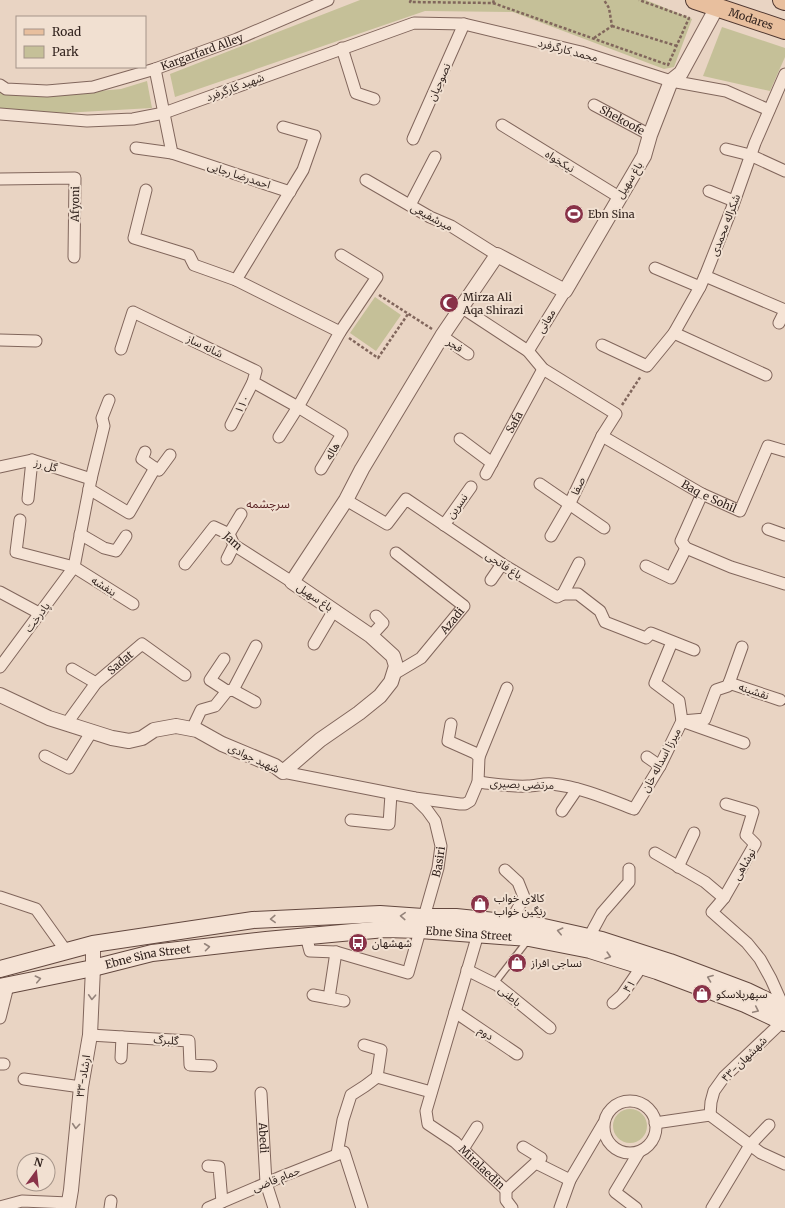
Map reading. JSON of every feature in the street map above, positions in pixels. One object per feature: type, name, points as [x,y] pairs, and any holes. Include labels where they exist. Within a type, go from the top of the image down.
[{"type":"main road","name":"Modares","points":[[695,0],[785,30]]},
{"type":"main road","name":"Ebne Sina Street","points":[[0,969],[93,944],[253,920],[380,914],[422,924],[478,934],[529,938],[590,950],[642,966],[745,1004],[784,1015]]},
{"type":"main road","name":"Ebne Sina Street","points":[[4,986],[94,968],[152,953],[422,924],[456,917],[535,925],[602,940],[670,962],[747,992],[784,1015]]},
{"type":"main road","points":[[301,918],[306,936]]},
{"type":"street","name":"Kargarfard Alley","points":[[0,85],[6,89],[47,91],[93,87],[155,69],[237,39],[328,0]]},
{"type":"street","name":"باغ سهیل","points":[[565,290],[644,156],[650,135],[671,81],[681,74],[717,7]]},
{"type":"street","name":"شهید کارگرفرد","points":[[0,114],[87,121],[133,119],[164,113],[414,23],[464,24]]},
{"type":"street","name":"محمد کارگرفرد","points":[[464,24],[581,52],[671,81],[726,91],[769,110]]},
{"type":"street","name":"نصوحیان","points":[[414,139],[464,24]]},
{"type":"street","points":[[342,48],[356,93],[374,99]]},
{"type":"street","points":[[155,69],[172,153]]},
{"type":"street","name":"شکراله محمدی","points":[[647,366],[674,333],[700,287],[734,201],[750,155],[785,74]]},
{"type":"street","name":"Shekoofe","points":[[594,105],[650,135]]},
{"type":"street","name":"نیکخواه","points":[[502,125],[619,197]]},
{"type":"street","points":[[236,280],[303,170],[315,136],[283,127]]},
{"type":"street","name":"احمدرضا رجایی","points":[[136,148],[172,153],[290,192]]},
{"type":"street","points":[[726,149],[750,155],[785,171]]},
{"type":"street","points":[[410,205],[435,157]]},
{"type":"street","name":"Afyoni","points":[[0,179],[75,178],[74,257]]},
{"type":"street","name":"میرشفیعی","points":[[366,180],[430,217],[451,226],[497,255]]},
{"type":"street","points":[[146,190],[134,238],[189,255],[194,264],[236,280],[340,332]]},
{"type":"street","points":[[709,191],[734,201]]},
{"type":"street","points":[[279,437],[298,407],[340,332],[377,277],[341,255]]},
{"type":"street","points":[[497,255],[565,290]]},
{"type":"street","name":"باغ سهیل","points":[[394,674],[396,666],[393,656],[371,636],[292,582],[346,500],[362,469],[442,336],[497,255]]},
{"type":"street","points":[[655,268],[700,287]]},
{"type":"street","points":[[705,276],[785,310],[779,323]]},
{"type":"street","name":"معانی","points":[[528,351],[565,290]]},
{"type":"street","points":[[461,307],[528,351],[543,369],[616,414],[602,436]]},
{"type":"street","name":"شانه ساز","points":[[121,349],[133,312],[256,371],[253,382]]},
{"type":"street","points":[[674,333],[766,376]]},
{"type":"street","name":"فجر","points":[[442,336],[468,354]]},
{"type":"street","points":[[0,340],[36,341]]},
{"type":"street","points":[[602,345],[647,366]]},
{"type":"street","name":"Safa","points":[[486,474],[543,369]]},
{"type":"street","points":[[253,382],[298,407]]},
{"type":"street","name":"۱۱۰","points":[[230,425],[253,382]]},
{"type":"street","points":[[74,567],[90,484],[104,426],[102,418],[109,400]]},
{"type":"street","name":"هاله","points":[[298,407],[342,434],[321,469]]},
{"type":"street","name":"Baq_e Sohil","points":[[602,436],[702,494],[740,511],[768,446],[785,451]]},
{"type":"street","name":"صفا","points":[[551,536],[569,505],[602,436]]},
{"type":"street","points":[[460,439],[492,463]]},
{"type":"street","points":[[145,452],[142,459],[159,470],[170,455]]},
{"type":"street","points":[[28,498],[32,460]]},
{"type":"street","name":"گل رز","points":[[0,467],[32,460],[90,484],[129,513],[154,468]]},
{"type":"street","points":[[540,484],[604,528]]},
{"type":"street","name":"نسرین","points":[[444,525],[471,487]]},
{"type":"street","points":[[702,494],[680,541],[686,548],[731,567],[785,584]]},
{"type":"street","name":"باغ فاتحی","points":[[346,500],[387,524],[406,500],[502,564],[557,597],[563,594],[578,594],[600,611],[605,622],[646,638],[650,633],[694,650]]},
{"type":"street","points":[[228,534],[241,514]]},
{"type":"street","name":"بنفشه","points":[[20,520],[16,552],[74,567],[133,604]]},
{"type":"street","name":"Jam","points":[[185,564],[214,526],[228,534],[234,545],[292,582]]},
{"type":"street","points":[[768,529],[785,534]]},
{"type":"street","points":[[80,534],[104,548],[116,551],[126,536]]},
{"type":"street","points":[[227,559],[234,545]]},
{"type":"street","points":[[646,566],[670,578],[686,548]]},
{"type":"street","name":"Azadi","points":[[394,674],[421,658],[464,606],[396,553]]},
{"type":"street","points":[[563,594],[579,563]]},
{"type":"street","points":[[491,580],[502,564]]},
{"type":"street","name":"پادرخت","points":[[0,667],[74,567]]},
{"type":"street","points":[[0,592],[39,613]]},
{"type":"street","points":[[314,644],[334,610]]},
{"type":"street","points":[[371,636],[383,623],[376,616]]},
{"type":"street","points":[[672,642],[655,683],[679,701],[682,721],[744,743]]},
{"type":"street","name":"Sadat","points":[[67,724],[96,683],[142,644],[185,675]]},
{"type":"street","points":[[192,729],[201,710],[215,706],[230,691],[256,646]]},
{"type":"street","points":[[729,683],[742,647]]},
{"type":"street","points":[[224,659],[210,680],[255,702]]},
{"type":"street","points":[[72,669],[96,683]]},
{"type":"street","points":[[283,772],[320,740],[359,713],[380,696],[391,682],[394,674]]},
{"type":"street","name":"میرزا اسداله خان","points":[[634,809],[660,766],[682,721],[705,719],[716,690],[728,686],[729,683]]},
{"type":"street","name":"نقشینه","points":[[729,683],[780,700]]},
{"type":"street","name":"شهید جوادی","points":[[0,696],[49,718],[112,738],[129,740],[142,738],[154,730],[176,726],[197,730],[222,744],[275,766],[283,772],[391,794],[465,804],[470,801],[478,782],[479,757],[507,688]]},
{"type":"street","points":[[451,724],[448,741],[475,753],[479,757]]},
{"type":"street","points":[[45,756],[69,768],[92,731]]},
{"type":"street","points":[[647,757],[660,766]]},
{"type":"street","name":"مرتضی بصیری","points":[[478,782],[506,786],[527,786],[550,783],[604,797],[634,809]]},
{"type":"street","points":[[562,812],[577,789]]},
{"type":"street","points":[[351,820],[389,824],[391,794]]},
{"type":"street","name":"Basiri","points":[[336,952],[408,973],[438,868],[441,846],[435,821],[415,798]]},
{"type":"street","name":"نوشاهی","points":[[724,898],[755,844],[746,835],[753,812],[726,804]]},
{"type":"street","points":[[678,867],[694,833]]},
{"type":"street","points":[[655,853],[705,882],[724,898],[712,912],[747,943],[760,959],[770,979],[784,1015]]},
{"type":"street","points":[[589,938],[602,913],[628,882],[629,869]]},
{"type":"street","points":[[505,870],[518,882],[524,897],[510,923]]},
{"type":"street","points":[[0,897],[36,908],[66,951]]},
{"type":"street","name":"Miralaedin","points":[[478,934],[431,1092],[426,1111],[428,1124],[455,1142],[506,1190],[536,1163]]},
{"type":"street","points":[[306,936],[310,951],[336,952],[329,998]]},
{"type":"street","name":"۳۳-ارشاد","points":[[68,1205],[81,1087],[90,1035],[94,968],[93,944]]},
{"type":"street","name":"۴۱","points":[[613,1003],[625,992],[642,966]]},
{"type":"street","name":"باطنی","points":[[468,970],[494,984],[550,1028]]},
{"type":"street","points":[[0,1018],[4,986]]},
{"type":"street","points":[[313,995],[344,1001]]},
{"type":"street","name":"دوم","points":[[455,1012],[517,1054]]},
{"type":"street","name":"۴۳-شهشهان","points":[[710,1115],[714,1091],[724,1077],[784,1015]]},
{"type":"street","name":"گلبرگ","points":[[90,1035],[189,1041],[190,1065],[211,1066]]},
{"type":"street","points":[[122,1037],[122,1058]]},
{"type":"street","points":[[362,1208],[344,1152],[337,1154],[343,1120],[351,1095],[377,1077],[381,1050],[364,1045]]},
{"type":"street","points":[[377,1077],[431,1092]]},
{"type":"street","points":[[24,1078],[81,1087]]},
{"type":"street","name":"Abedi","points":[[261,1093],[266,1183],[274,1208]]},
{"type":"street","points":[[560,1208],[570,1180],[603,1124],[606,1116],[617,1104],[633,1101],[648,1108],[655,1123],[655,1132],[647,1147],[639,1152],[621,1152],[607,1141],[603,1124]]},
{"type":"street","points":[[655,1123],[710,1115],[761,1153],[785,1164]]},
{"type":"street","points":[[712,1208],[750,1145],[769,1125]]},
{"type":"street","points":[[463,1149],[477,1127]]},
{"type":"street","points":[[523,1147],[541,1158],[536,1163],[570,1180]]},
{"type":"street","points":[[636,1208],[615,1192],[639,1152]]},
{"type":"street","name":"حمام قاضی","points":[[208,1208],[337,1154]]},
{"type":"street","points":[[208,1166],[219,1167],[222,1202]]},
{"type":"street","points":[[506,1190],[506,1200],[512,1208]]},
{"type":"street","points":[[0,1207],[22,1201],[68,1205]]},
{"type":"lane","points":[[494,984],[529,938]]},
{"type":"path","points":[[411,0],[410,2],[494,1],[668,65],[689,18],[639,0]]},
{"type":"path","points":[[604,0],[609,8],[612,26]]},
{"type":"path","points":[[593,38],[612,26],[677,46]]},
{"type":"path","points":[[369,289],[442,336]]},
{"type":"path","points":[[340,332],[378,358],[408,314]]},
{"type":"path","points":[[616,414],[647,366]]},
{"type":"green space","points":[[360,0],[646,0],[692,19],[674,67],[664,69],[513,12],[425,11],[175,97],[170,74]]},
{"type":"green space","points":[[722,27],[785,48],[785,57],[770,91],[703,76]]},
{"type":"green space","points":[[147,81],[152,108],[63,113],[0,109],[0,90],[8,95],[55,95],[121,89]]},
{"type":"green space","points":[[375,297],[401,315],[376,351],[350,333]]},
{"type":"green space","points":[[627,1109],[633,1109],[637,1110],[644,1116],[647,1126],[646,1133],[640,1140],[633,1143],[627,1143],[623,1142],[616,1136],[613,1129],[613,1123],[614,1119],[620,1112]]},
{"type":"place","name":"Ebn Sina","points":[[574,214]]},
{"type":"place","name":"Mirza Ali Aqa Shirazi","points":[[449,303]]},
{"type":"place","name":"کالای خواب رنگین خواب","points":[[480,904]]},
{"type":"place","name":"شهشهان","points":[[358,943]]},
{"type":"place","name":"نساجی افراز","points":[[517,963]]},
{"type":"place","name":"سپهرپلاسکو","points":[[702,994]]},
{"type":"district","name":"سرچشمه","points":[[268,503]]}]
